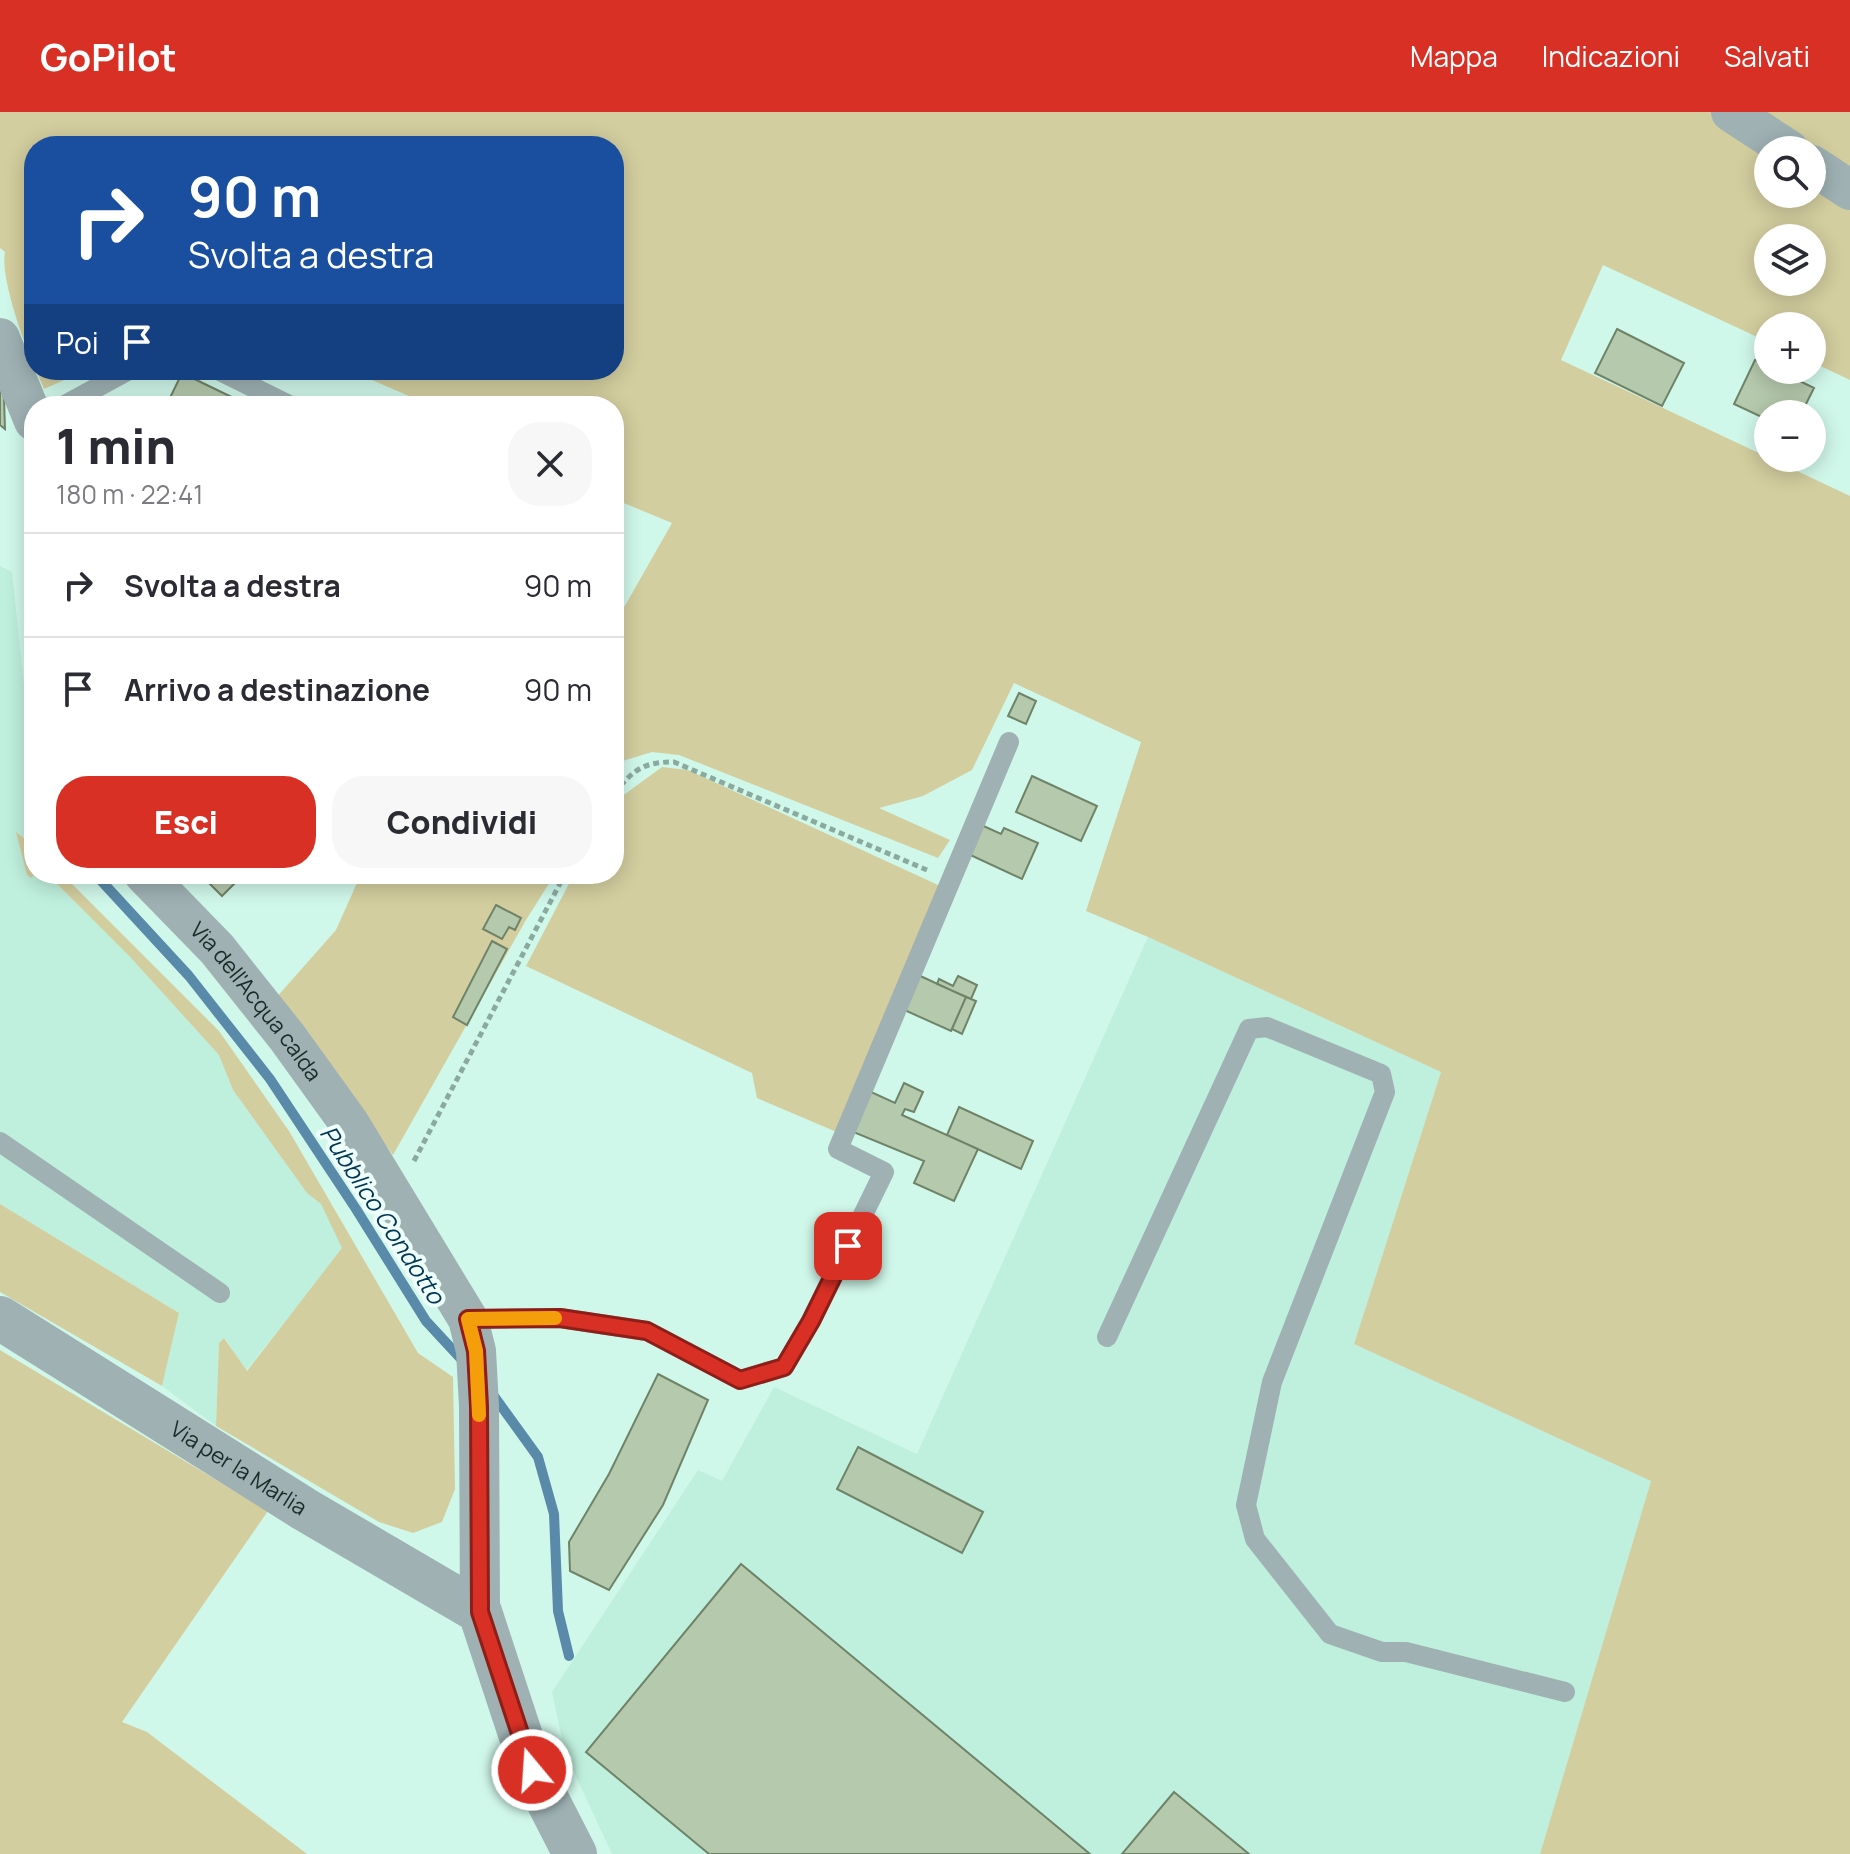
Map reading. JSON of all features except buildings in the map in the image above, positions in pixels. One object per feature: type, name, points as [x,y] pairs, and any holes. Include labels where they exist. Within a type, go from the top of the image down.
[{"type":"street","points":[[1731,112],[1768,136]]},
{"type":"street","points":[[1826,174],[1850,190]]},
{"type":"street","points":[[0,338],[24,397]]},
{"type":"street","name":"Via dell'Acqua calda","points":[[154,884],[217,949],[287,1037],[349,1123],[472,1335],[479,1406],[480,1612],[532,1770],[575,1854]]},
{"type":"street","name":"Via per la Marlia","points":[[0,1318],[304,1509],[480,1612]]},
{"type":"lane","points":[[81,396],[111,380]]},
{"type":"lane","points":[[238,380],[271,396]]},
{"type":"lane","points":[[472,1335],[560,1318],[647,1331],[740,1380],[784,1367],[811,1321],[884,1172],[838,1149],[1009,742]]},
{"type":"lane","points":[[1107,1337],[1249,1029],[1267,1027],[1381,1074],[1385,1092],[1272,1382],[1246,1505],[1255,1539],[1330,1634],[1382,1652],[1406,1652],[1565,1692]]},
{"type":"lane","points":[[0,1142],[220,1293]]},
{"type":"path","points":[[624,782],[632,773],[652,762],[674,762],[951,880]]},
{"type":"path","points":[[394,1197],[560,884]]},
{"type":"shaded area","points":[[0,112],[1712,112],[1754,140],[1754,208],[1826,208],[1826,185],[1850,200],[1850,380],[1826,369],[1826,312],[1754,312],[1754,335],[1603,265],[1561,360],[1754,451],[1754,472],[1799,472],[1850,496],[1850,1854],[1540,1854],[1651,1481],[1354,1344],[1441,1072],[1086,911],[1141,742],[1014,683],[972,770],[923,796],[879,808],[950,840],[938,858],[679,755],[652,752],[624,761],[624,607],[672,523],[624,503],[624,396],[409,396],[372,380],[624,380],[624,136],[24,136],[24,341],[4,263],[5,252],[0,248]]},
{"type":"shaded area","points":[[1749,112],[1850,112],[1850,175],[1826,160],[1826,136],[1787,136]]},
{"type":"shaded area","points":[[40,380],[64,380],[44,389]]},
{"type":"shaded area","points":[[0,566],[12,572],[24,685],[24,836],[19,844],[24,863],[24,884],[57,884],[131,958],[219,1055],[233,1090],[307,1193],[321,1204],[343,1248],[246,1371],[225,1338],[219,1343],[216,1426],[162,1386],[179,1313],[0,1204]]},
{"type":"shaded area","points":[[662,767],[688,770],[949,890],[846,1136],[757,1098],[752,1073],[526,966],[569,884],[624,884],[624,795]]},
{"type":"shaded area","points":[[16,832],[24,838],[24,863]]},
{"type":"shaded area","points":[[57,884],[72,884],[219,1031],[289,1131],[418,1353],[453,1377],[455,1489],[442,1522],[413,1533],[379,1522],[216,1426],[219,1343],[224,1338],[247,1371],[342,1248],[321,1204],[307,1193],[233,1090],[219,1055],[131,958]]},
{"type":"shaded area","points":[[357,884],[549,884],[393,1155],[275,999],[336,930]]},
{"type":"shaded area","points":[[1148,937],[1441,1072],[1354,1344],[1651,1481],[1540,1854],[612,1854],[565,1753],[552,1692],[698,1470],[722,1481],[774,1387],[917,1454]]},
{"type":"shaded area","points":[[0,1204],[179,1313],[162,1386],[0,1292]]},
{"type":"shaded area","points":[[0,1350],[268,1511],[122,1722],[147,1732],[307,1854],[0,1854]]},
{"type":"waterway","name":"Pubblico Condotto","points":[[104,884],[189,976],[270,1079],[426,1321],[464,1362]]},
{"type":"waterway","name":"Pubblico Condotto","points":[[491,1392],[538,1457],[554,1514],[558,1611],[569,1656]]},
{"type":"slow traffic","points":[[479,1415],[476,1351],[468,1319],[555,1318]]},
{"type":"route","points":[[532,1770],[480,1612],[479,1406],[476,1351],[468,1319],[560,1318],[647,1331],[740,1380],[784,1367],[848,1246]]}]
